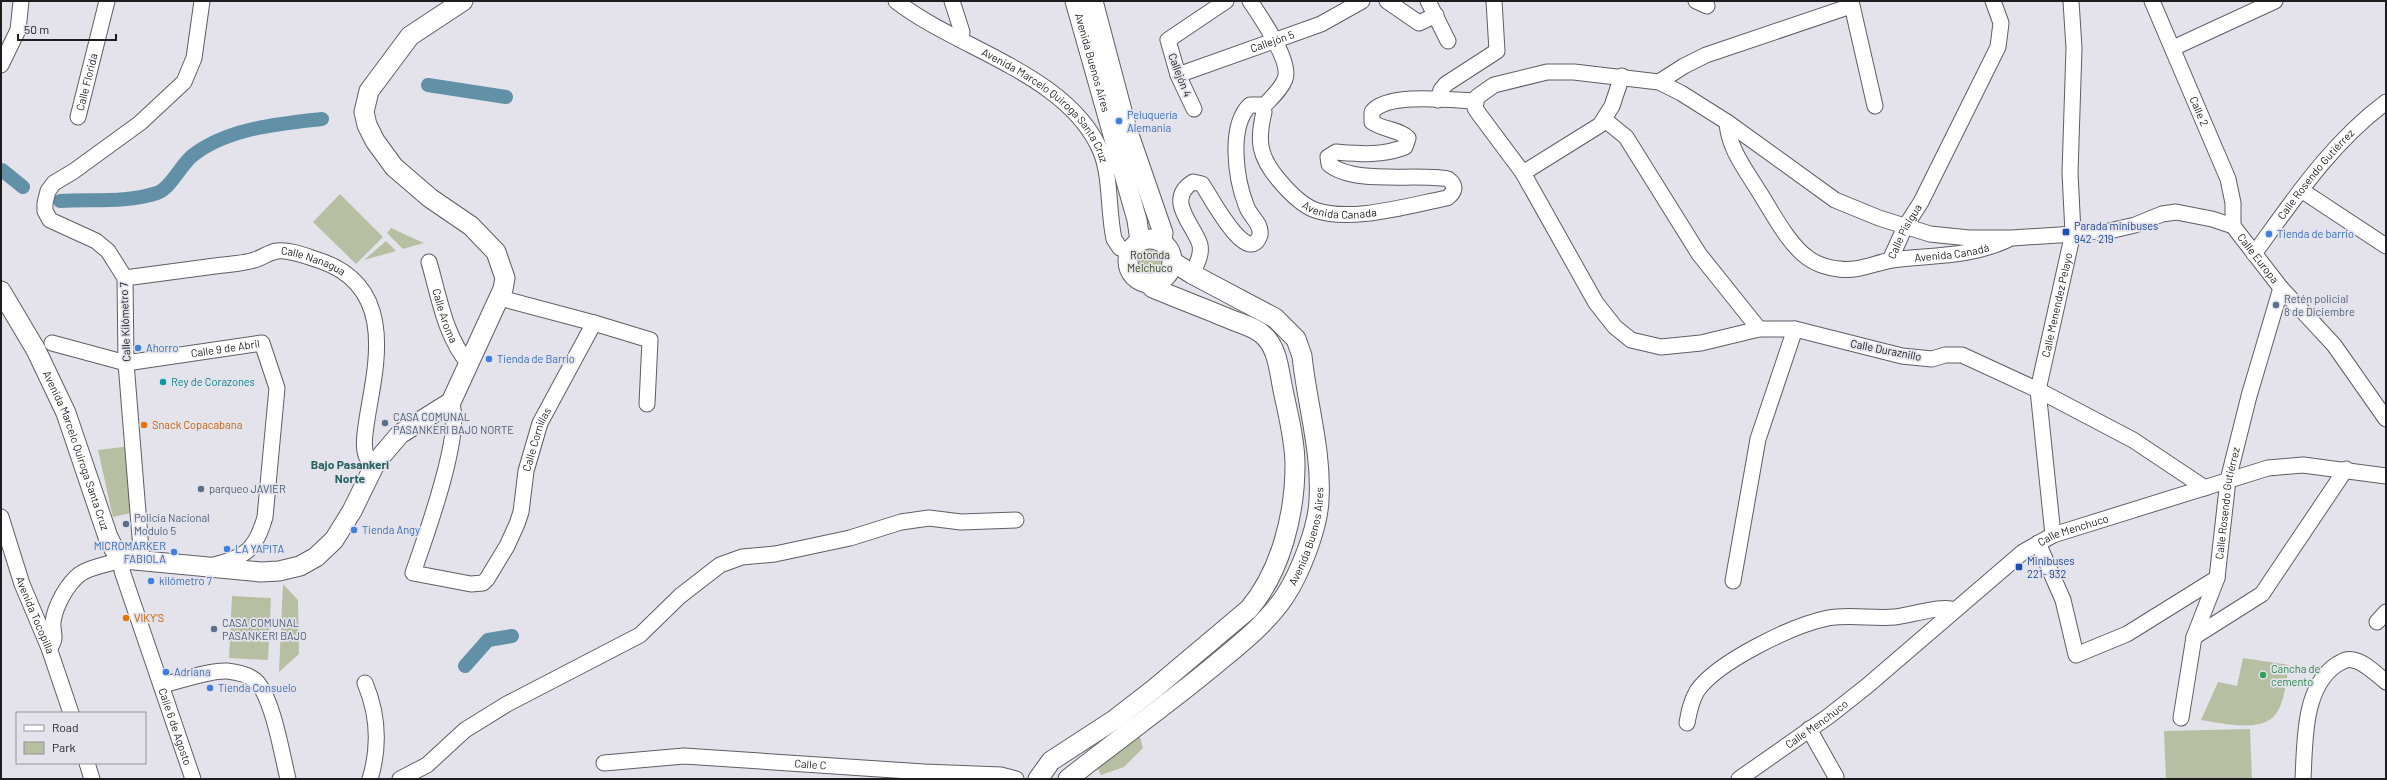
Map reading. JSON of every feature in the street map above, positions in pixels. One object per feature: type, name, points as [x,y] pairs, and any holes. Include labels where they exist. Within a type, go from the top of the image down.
[{"type":"main road","points":[[133,560],[208,566],[243,572],[279,571],[300,566],[316,557],[334,540],[352,511],[375,464],[400,434],[451,402],[500,298],[505,278],[502,265],[496,252],[471,226],[425,194],[394,167],[375,141],[367,125],[364,112],[369,90],[410,36],[462,1]]},
{"type":"main road","name":"Avenida Buenos Aires","points":[[1075,1],[1137,220],[1135,246]]},
{"type":"main road","name":"Avenida Buenos Aires","points":[[1093,1],[1126,126],[1163,233],[1162,242]]},
{"type":"main road","points":[[1155,239],[1162,242],[1172,254],[1172,269],[1162,280],[1148,284],[1135,278],[1130,273],[1128,266],[1135,246],[1155,239]]},
{"type":"main road","name":"Avenida Buenos Aires","points":[[1068,779],[1183,691],[1264,621],[1287,591],[1308,546],[1316,522],[1319,501],[1319,473],[1302,356],[1296,339],[1275,318],[1192,274],[1173,262]]},
{"type":"main road","name":"Avenida Buenos Aires","points":[[1038,779],[1051,761],[1114,720],[1154,689],[1249,610],[1260,597],[1271,573],[1281,549],[1289,520],[1293,500],[1295,464],[1292,431],[1276,357],[1269,342],[1254,329],[1153,288],[1148,284]]},
{"type":"main road","name":"Avenida Marcelo Quiroga Santa Cruz","points":[[1,291],[36,350],[66,413],[108,537],[114,549],[133,560]]},
{"type":"street","points":[[1,65],[18,30],[21,1]]},
{"type":"street","name":"Calle Florida","points":[[78,116],[107,1]]},
{"type":"street","name":"Calle Kilómetro 7","points":[[133,560],[126,363],[125,278],[108,251],[96,241],[50,220],[45,211],[46,197],[54,183],[74,171],[140,123],[184,82],[194,58],[202,1]]},
{"type":"street","name":"Avenida Marcelo Quiroga Santa Cruz","points":[[896,1],[961,40],[1007,64],[1053,93],[1076,112],[1093,136],[1102,153],[1114,239],[1120,248],[1135,246]]},
{"type":"street","points":[[952,1],[962,32],[961,40]]},
{"type":"street","name":"Callejón 4","points":[[1194,109],[1178,75],[1168,40],[1226,1]]},
{"type":"street","points":[[1192,274],[1200,255],[1200,246],[1184,215],[1181,204],[1184,190],[1193,182],[1202,184],[1227,224],[1241,240],[1251,243],[1259,238],[1259,227],[1246,207],[1239,184],[1236,164],[1237,135],[1240,119],[1246,109],[1255,103],[1262,108],[1278,91],[1286,78],[1285,66],[1273,39],[1250,1]]},
{"type":"street","name":"Callejón 5","points":[[1178,75],[1222,61],[1273,39],[1321,24],[1344,5],[1362,1]]},
{"type":"street","points":[[1387,1],[1419,24],[1436,15]]},
{"type":"street","points":[[1428,1],[1448,41]]},
{"type":"street","points":[[1438,100],[1441,90],[1446,84],[1497,51],[1494,1]]},
{"type":"street","name":"Calle Pisigua","points":[[1727,122],[1727,132],[1738,157],[1795,246],[1808,258],[1839,269],[1863,268],[1890,260],[1905,227],[1921,202],[1998,47],[2001,23],[1993,1]]},
{"type":"street","name":"Calle Menendez Pelayo","points":[[2053,535],[2038,390],[2073,233],[2070,173],[2074,48],[2071,1]]},
{"type":"street","name":"Calle 2","points":[[2152,1],[2228,179],[2233,203],[2233,226]]},
{"type":"street","points":[[2173,48],[2254,6],[2275,1]]},
{"type":"street","points":[[1659,82],[1684,66],[1706,55],[1851,3],[1875,106]]},
{"type":"street","name":"Avenida Canadá","points":[[1475,101],[1481,93],[1494,85],[1547,72],[1574,72],[1622,76],[1659,82],[1681,93],[1727,122],[1835,200],[1854,209],[1905,227],[1951,237],[2012,238],[2073,233]]},
{"type":"street","points":[[1475,101],[1479,114],[1523,173],[1587,134],[1605,120],[1612,106],[1622,76]]},
{"type":"street","name":"Avenida Canada","points":[[1262,108],[1264,112],[1260,129],[1259,143],[1267,166],[1283,184],[1300,201],[1314,209],[1329,214],[1365,213],[1447,198],[1452,194],[1454,188],[1453,183],[1448,179],[1352,174],[1334,169],[1328,160],[1331,154],[1336,152],[1371,155],[1405,147],[1408,138],[1405,135],[1376,124],[1370,118],[1376,107],[1399,101],[1475,101]]},
{"type":"street","name":"Calle Rosendo Gutiérrez","points":[[2254,254],[2301,190],[2348,133],[2362,119],[2386,102]]},
{"type":"street","points":[[1605,120],[1626,137],[1699,254],[1759,329]]},
{"type":"street","name":"Calle Duraznillo","points":[[1523,173],[1596,303],[1615,327],[1631,340],[1661,347],[1701,343],[1759,329],[1795,329],[1902,356],[1932,359],[1945,355],[1962,355],[2038,390],[2133,440],[2205,488]]},
{"type":"street","points":[[2301,190],[2386,246]]},
{"type":"street","name":"Calle Europa","points":[[2073,233],[2105,232],[2135,225],[2162,214],[2176,212],[2212,219],[2233,226],[2281,288],[2334,345],[2386,419]]},
{"type":"street","name":"Avenida Canadá","points":[[1890,260],[1989,249],[2012,238]]},
{"type":"street","name":"Calle Nanagua","points":[[125,278],[254,261],[277,251],[310,257],[347,274],[364,294],[374,316],[378,337],[376,372],[364,440],[368,459],[375,464]]},
{"type":"street","name":"Calle Aroma","points":[[429,262],[451,336],[457,350],[469,364]]},
{"type":"street","name":"Calle Rosendo Gutiérrez","points":[[2181,718],[2194,637],[2217,578],[2228,480],[2249,396],[2281,288]]},
{"type":"street","points":[[500,298],[594,323],[650,340],[647,404]]},
{"type":"street","name":"Calle Cornillas","points":[[451,402],[455,414],[444,478],[413,573],[471,584],[483,583],[507,546],[517,524],[521,512],[526,472],[540,423],[594,323]]},
{"type":"street","points":[[1733,581],[1758,439],[1795,329]]},
{"type":"street","name":"Calle 9 de Abril","points":[[52,343],[126,363],[262,343],[277,388],[265,517],[260,534],[249,550],[240,557],[208,566]]},
{"type":"street","name":"Calle Menchuco","points":[[1739,779],[1867,686],[2023,552],[2053,535],[2268,468],[2288,466],[2346,470],[2386,476]]},
{"type":"street","points":[[2194,637],[2262,594],[2346,470]]},
{"type":"street","name":"Avenida Tocopilla","points":[[1,517],[22,584],[49,648],[71,712]]},
{"type":"street","points":[[400,779],[427,765],[465,730],[507,704],[640,635],[680,596],[720,565],[742,557],[775,554],[850,538],[901,522],[929,518],[961,522],[1016,520]]},
{"type":"street","points":[[2038,543],[2064,600],[2076,654],[2127,634],[2217,578]]},
{"type":"street","points":[[49,648],[54,639],[53,622],[57,607],[70,585],[81,574],[133,560]]},
{"type":"street","name":"Calle 6 de Agosto","points":[[133,560],[122,571],[193,779]]},
{"type":"street","points":[[1687,723],[1690,707],[1697,691],[1709,678],[1725,665],[1786,632],[1828,618],[1894,617],[1921,614],[1943,607],[1954,610]]},
{"type":"street","points":[[2302,779],[2309,718],[2314,695],[2327,672],[2344,660],[2352,659],[2360,662],[2386,682]]},
{"type":"street","points":[[162,685],[226,671],[245,675],[254,680],[263,690],[274,722],[288,779]]},
{"type":"street","points":[[365,683],[372,699],[377,726],[375,763],[370,779]]},
{"type":"street","points":[[1809,729],[1836,777]]},
{"type":"street","name":"Calle C","points":[[604,763],[684,756],[924,776],[1001,775],[1016,779]]},
{"type":"street","points":[[87,764],[92,779]]},
{"type":"green space","points":[[340,194],[383,237],[356,264],[313,222]]},
{"type":"green space","points":[[391,228],[424,243],[403,249],[387,233]]},
{"type":"green space","points":[[386,241],[396,251],[364,260]]},
{"type":"green space","name":"Rotonda Melchuco","points":[[1146,250],[1154,250],[1161,257],[1161,265],[1154,272],[1146,272],[1139,265],[1139,257]]},
{"type":"green space","points":[[139,445],[144,510],[113,517],[98,450]]},
{"type":"green space","points":[[283,584],[298,600],[299,654],[279,672]]},
{"type":"green space","points":[[232,596],[271,598],[268,660],[229,658]]},
{"type":"green space","points":[[2243,658],[2289,665],[2283,698],[2275,715],[2269,721],[2250,725],[2201,720],[2218,682],[2237,686]]},
{"type":"green space","points":[[1137,726],[1143,748],[1124,767],[1101,775],[1096,765]]},
{"type":"green space","points":[[2250,729],[2252,779],[2166,779],[2164,731]]},
{"type":"waterway","points":[[428,85],[506,97]]},
{"type":"waterway","points":[[60,201],[134,198],[157,193],[162,191],[171,182],[192,156],[221,139],[254,129],[322,119]]},
{"type":"waterway","points":[[2,170],[23,187]]},
{"type":"waterway","points":[[465,666],[488,640],[512,636]]},
{"type":"place","name":"Peluquería Alemania","points":[[1119,121]]},
{"type":"place","name":"Parada minibuses 942- 219","points":[[2066,232]]},
{"type":"place","name":"Tienda de barrio","points":[[2269,234]]},
{"type":"place","name":"Retén policial 8 de Diciembre","points":[[2276,305]]},
{"type":"place","name":"Ahorro","points":[[138,348]]},
{"type":"place","name":"Tienda de Barrio","points":[[489,359]]},
{"type":"place","name":"Rey de Corazones","points":[[163,382]]},
{"type":"place","name":"CASA COMUNAL PASANKERI BAJO NORTE","points":[[385,423]]},
{"type":"place","name":"Snack Copacabana","points":[[144,425]]},
{"type":"place","name":"parqueo JAVIER","points":[[201,489]]},
{"type":"place","name":"Policia Nacional Modulo 5","points":[[126,524]]},
{"type":"place","name":"Tienda Angy","points":[[354,530]]},
{"type":"place","name":"LA YAPITA","points":[[227,549]]},
{"type":"place","name":"MICROMARKER FABIOLA","points":[[174,552]]},
{"type":"place","name":"Minibuses 221- 932","points":[[2019,567]]},
{"type":"place","name":"kilómetro 7","points":[[151,581]]},
{"type":"place","name":"VIKY'S","points":[[126,618]]},
{"type":"place","name":"CASA COMUNAL PASANKERI BAJO","points":[[214,629]]},
{"type":"place","name":"Adriana","points":[[166,672]]},
{"type":"place","name":"Cancha de cemento","points":[[2263,675]]},
{"type":"place","name":"Tienda Consuelo","points":[[210,688]]},
{"type":"district","name":"Bajo Pasankeri Norte","points":[[350,472]]}]
